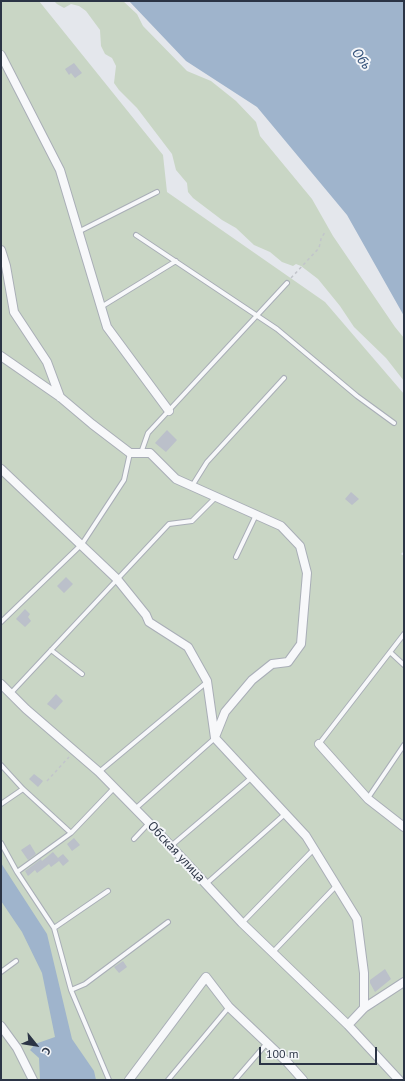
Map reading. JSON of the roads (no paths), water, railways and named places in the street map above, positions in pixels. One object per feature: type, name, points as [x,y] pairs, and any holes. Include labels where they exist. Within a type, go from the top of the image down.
[{"type":"street","points":[[1,55],[60,170],[107,327],[169,411]]},
{"type":"street","points":[[1,250],[6,266],[14,312],[47,362],[60,397]]},
{"type":"street","points":[[1,356],[60,397],[130,453],[150,453],[176,479],[282,526],[300,546],[307,573],[301,644],[288,662],[272,664],[252,680],[225,712],[215,738]]},
{"type":"street","points":[[1,469],[82,544],[117,579],[146,615],[148,622],[188,647],[207,681],[215,738],[306,836],[357,919],[364,973],[364,1008]]},
{"type":"street","name":"Обская улица","points":[[1,684],[26,709],[99,772],[171,846],[242,923],[348,1025],[399,1080]]},
{"type":"street","points":[[319,744],[368,799],[404,827]]},
{"type":"street","points":[[129,1080],[206,977],[229,1007],[303,1080]]},
{"type":"street","points":[[348,1025],[364,1008],[404,982]]},
{"type":"street","points":[[1,1026],[17,1048],[33,1080]]},
{"type":"lane","points":[[78,232],[157,192]]},
{"type":"lane","points":[[136,235],[277,329],[357,396],[394,423]]},
{"type":"lane","points":[[101,307],[176,261]]},
{"type":"lane","points":[[141,453],[148,433],[287,283]]},
{"type":"lane","points":[[192,486],[207,462],[284,378]]},
{"type":"lane","points":[[1,622],[82,544],[124,480],[130,453]]},
{"type":"lane","points":[[10,694],[169,524],[192,521],[216,497]]},
{"type":"lane","points":[[236,556],[256,515]]},
{"type":"lane","points":[[319,744],[404,634]]},
{"type":"lane","points":[[51,650],[82,674]]},
{"type":"lane","points":[[390,652],[404,665]]},
{"type":"lane","points":[[99,772],[207,681]]},
{"type":"lane","points":[[135,809],[215,738]]},
{"type":"lane","points":[[368,799],[404,745]]},
{"type":"lane","points":[[1,765],[23,789],[71,833]]},
{"type":"lane","points":[[171,846],[251,778]]},
{"type":"lane","points":[[18,872],[71,833],[114,788]]},
{"type":"lane","points":[[1,804],[23,789]]},
{"type":"lane","points":[[206,884],[285,814]]},
{"type":"lane","points":[[134,839],[149,823]]},
{"type":"lane","points":[[1,843],[54,928],[71,990],[109,1080]]},
{"type":"lane","points":[[242,923],[314,849]]},
{"type":"lane","points":[[273,952],[336,886]]},
{"type":"lane","points":[[54,928],[108,891]]},
{"type":"lane","points":[[71,990],[85,984],[168,922]]},
{"type":"lane","points":[[1,972],[16,961]]},
{"type":"lane","points":[[168,1080],[229,1007]]},
{"type":"lane","points":[[235,1080],[267,1043]]},
{"type":"water","name":"Обь","points":[[129,1],[404,1],[404,316],[347,215],[257,107],[186,61]]},
{"type":"water","points":[[1,863],[47,934],[72,1039],[94,1071],[96,1080],[40,1080],[39,1058],[30,1050],[35,1044],[55,1037],[42,973],[22,932],[1,901]]}]
